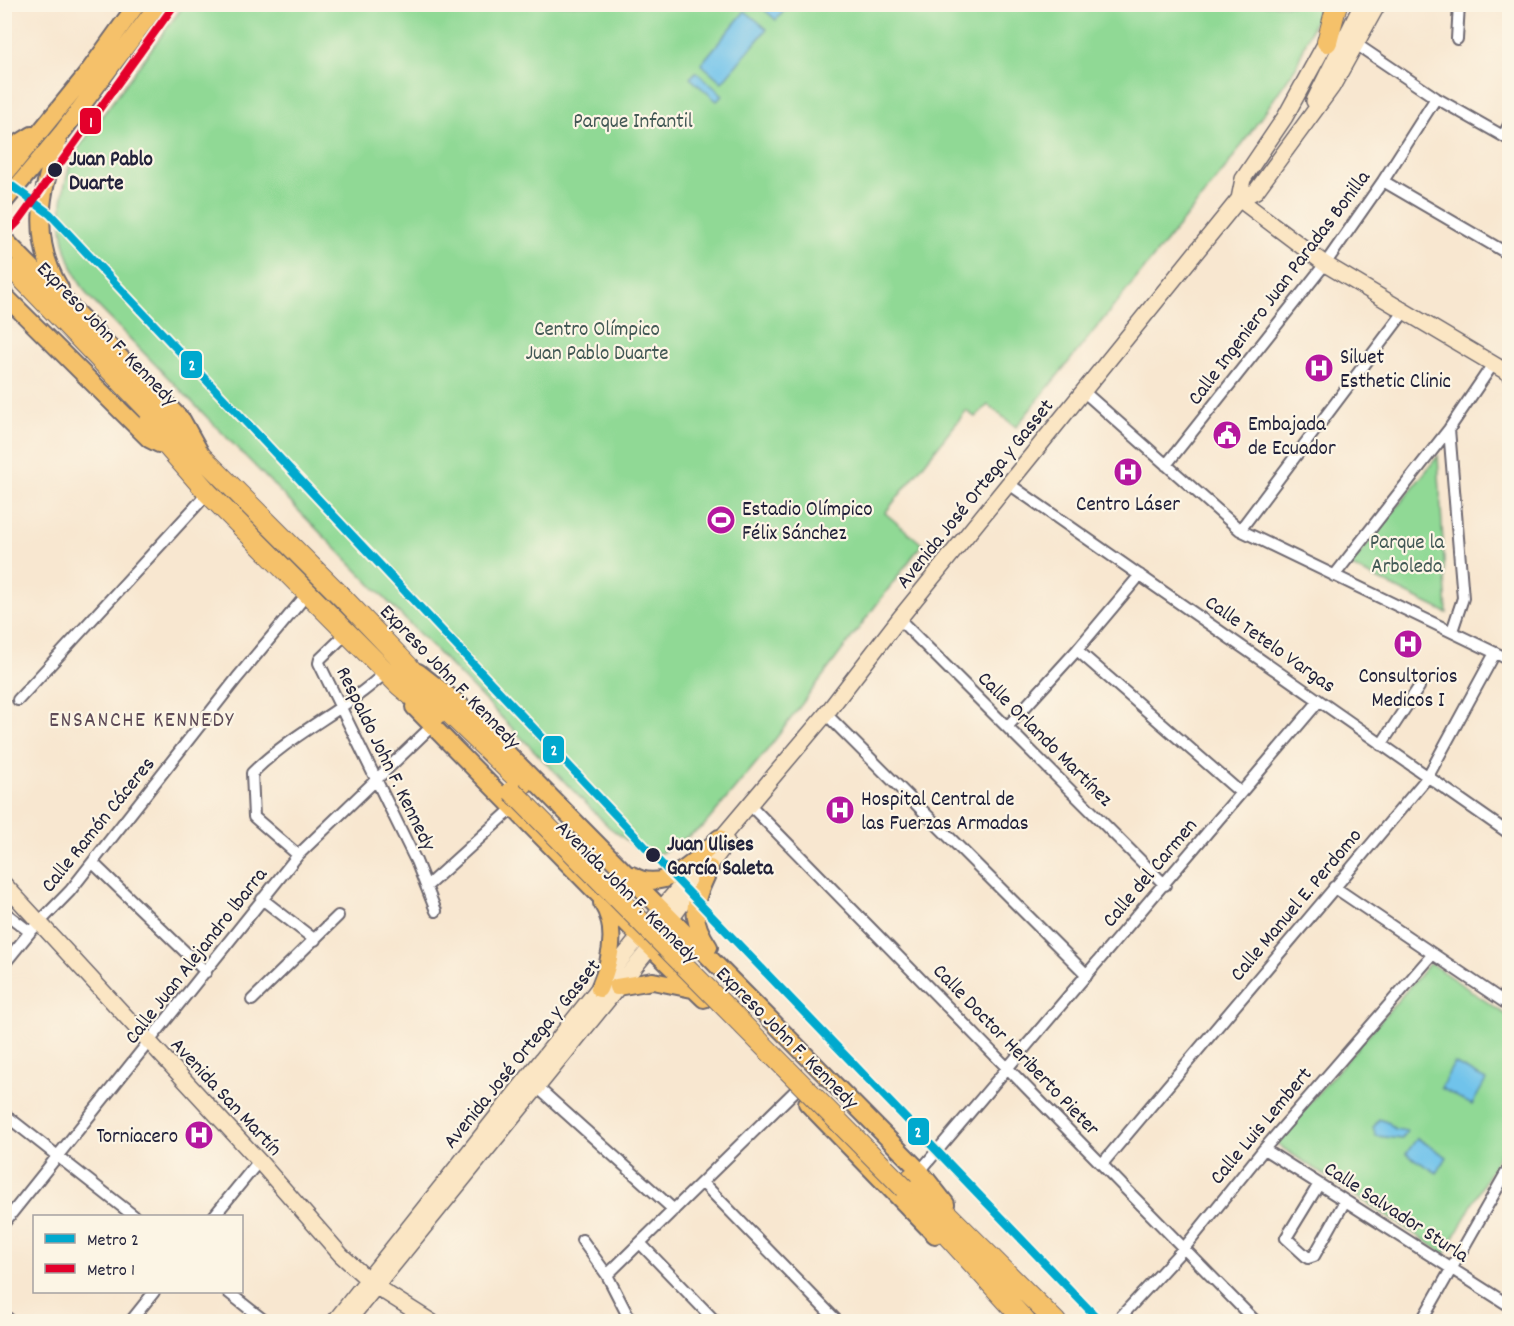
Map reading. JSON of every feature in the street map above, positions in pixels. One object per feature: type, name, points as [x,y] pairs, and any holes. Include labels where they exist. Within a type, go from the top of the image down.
[{"type":"highway","points":[[1327,42],[1337,4]]},
{"type":"highway","name":"Expreso John F. Kennedy","points":[[8,281],[147,423],[167,449],[208,493],[393,678],[416,697],[516,794],[1056,1322]]},
{"type":"highway","name":"Expreso John F. Kennedy","points":[[8,281],[166,428],[203,458],[409,667],[516,794]]},
{"type":"highway","name":"Expreso John F. Kennedy","points":[[912,1179],[983,1277],[1026,1322]]},
{"type":"main road","points":[[4,176],[138,4]]},
{"type":"main road","points":[[4,202],[63,131],[158,4]]},
{"type":"main road","name":"Avenida José Ortega y Gasset","points":[[1239,199],[1243,179],[1286,117],[1346,4]]},
{"type":"main road","points":[[1309,115],[1321,82],[1362,4]]},
{"type":"main road","name":"Avenida José Ortega y Gasset","points":[[334,1322],[371,1282],[617,987],[719,838],[747,809],[825,714],[899,619],[1239,199],[1256,191],[1309,115],[1332,87],[1378,4]]},
{"type":"main road","points":[[4,152],[25,141],[49,121]]},
{"type":"main road","points":[[63,131],[42,193],[41,227],[45,255],[54,278],[72,306]]},
{"type":"main road","points":[[1239,199],[1325,264],[1509,374]]},
{"type":"main road","points":[[4,239],[182,420],[203,458]]},
{"type":"main road","points":[[8,281],[50,340]]},
{"type":"main road","points":[[4,312],[24,321],[50,340],[149,439],[167,449]]},
{"type":"main road","name":"Avenida John F. Kennedy","points":[[409,667],[458,703],[746,993],[912,1179]]},
{"type":"main road","name":"Avenida John F. Kennedy","points":[[393,678],[406,699],[432,726],[516,794],[568,862],[645,943],[723,1017],[934,1235],[983,1277]]},
{"type":"main road","name":"Avenida José Ortega y Gasset","points":[[667,913],[710,868],[747,809]]},
{"type":"main road","points":[[568,862],[584,869],[619,904],[627,906],[635,902],[638,893],[597,851],[591,836]]},
{"type":"main road","points":[[624,871],[651,882],[663,880],[696,859],[719,838]]},
{"type":"main road","points":[[710,868],[697,894],[695,918],[704,938],[732,979]]},
{"type":"main road","name":"Avenida San Martín","points":[[4,884],[34,928],[150,1044],[259,1161],[340,1255],[371,1282],[432,1322]]},
{"type":"main road","points":[[590,885],[606,909],[612,937],[609,959],[599,989]]},
{"type":"main road","name":"Avenida José Ortega y Gasset","points":[[347,1322],[371,1282],[599,989],[645,943]]},
{"type":"main road","points":[[723,1017],[718,1006],[676,960],[680,952],[685,948],[694,950],[734,989],[746,993]]},
{"type":"main road","points":[[617,987],[653,981],[695,990]]},
{"type":"street","points":[[1457,39],[1460,4]]},
{"type":"street","points":[[1356,44],[1436,98],[1506,138],[1509,123]]},
{"type":"street","name":"Calle Ingeniero Juan Paradas Bonilla","points":[[1166,465],[1325,264],[1383,181],[1436,98]]},
{"type":"street","points":[[1383,181],[1509,255]]},
{"type":"street","points":[[1240,530],[1404,312]]},
{"type":"street","points":[[1334,576],[1449,429],[1493,364]]},
{"type":"street","points":[[1083,391],[1240,530],[1509,660]]},
{"type":"street","points":[[1449,429],[1463,598],[1452,631]]},
{"type":"street","name":"Calle Tetelo Vargas","points":[[1009,484],[1509,834]]},
{"type":"street","points":[[18,700],[208,493]]},
{"type":"street","points":[[1008,726],[1077,650],[1140,575]]},
{"type":"street","name":"Calle Ramón Cáceres","points":[[4,964],[93,863],[237,678],[308,593]]},
{"type":"street","name":"Calle Orlando Martínez","points":[[899,619],[1165,885]]},
{"type":"street","name":"Respaldo John F. Kennedy","points":[[348,632],[320,659],[319,663],[427,886],[435,911]]},
{"type":"street","points":[[1077,650],[1241,793]]},
{"type":"street","name":"Calle Manuel E. Perdomo","points":[[1102,1164],[1427,778],[1495,653]]},
{"type":"street","points":[[298,855],[254,817],[250,777],[273,752],[393,678]]},
{"type":"street","points":[[1381,745],[1419,687]]},
{"type":"street","name":"Calle del Carmen","points":[[1009,1068],[1319,701]]},
{"type":"street","points":[[825,714],[1087,975]]},
{"type":"street","name":"Calle Juan Alejandro lbarra","points":[[4,1223],[150,1044],[298,855],[432,726]]},
{"type":"street","points":[[427,886],[516,794]]},
{"type":"street","name":"Calle Doctor Heriberto Pieter","points":[[747,809],[1009,1068],[1256,1322]]},
{"type":"street","points":[[93,863],[206,972]]},
{"type":"street","points":[[1334,887],[1509,1006]]},
{"type":"street","points":[[262,899],[315,940]]},
{"type":"street","points":[[4,912],[34,928]]},
{"type":"street","points":[[252,1000],[338,916]]},
{"type":"street","name":"Calle Luis Lembert","points":[[1116,1322],[1185,1247],[1264,1149],[1433,954]]},
{"type":"street","points":[[912,1179],[1009,1068]]},
{"type":"street","points":[[536,1086],[674,1209]]},
{"type":"street","points":[[607,1275],[795,1091]]},
{"type":"street","points":[[4,1114],[133,1215]]},
{"type":"street","name":"Calle Salvador Sturla","points":[[1264,1149],[1509,1306]]},
{"type":"street","points":[[215,1215],[259,1161]]},
{"type":"street","points":[[1421,1322],[1508,1170]]},
{"type":"street","points":[[702,1182],[838,1322]]},
{"type":"street","points":[[1319,1184],[1286,1238],[1308,1258],[1314,1256],[1345,1201]]},
{"type":"street","points":[[582,1240],[607,1275],[631,1322]]},
{"type":"street","points":[[640,1243],[716,1322]]},
{"type":"street","points":[[130,1322],[153,1293]]},
{"type":"street","points":[[229,1293],[266,1322]]},
{"type":"street","points":[[4,1315],[12,1322]]},
{"type":"green space","name":"Centro Olímpico Juan Pablo Duarte","points":[[184,5],[1321,5],[1296,67],[1225,169],[1016,427],[988,405],[975,417],[966,411],[885,513],[922,544],[768,749],[703,827],[661,853],[645,854],[609,827],[88,296],[78,279],[65,245],[61,210],[63,192],[74,154]]},
{"type":"green space","name":"Parque la Arboleda","points":[[1438,456],[1447,613],[1350,566]]},
{"type":"green space","points":[[1430,963],[1509,1017],[1509,1137],[1445,1254],[1275,1143]]},
{"type":"water","points":[[759,5],[789,5],[776,20]]},
{"type":"water","points":[[745,11],[767,29],[722,82],[701,64]]},
{"type":"water","points":[[696,72],[723,95],[717,101],[690,78]]},
{"type":"water","points":[[1454,1063],[1486,1080],[1472,1105],[1441,1088]]},
{"type":"water","points":[[1379,1119],[1389,1123],[1395,1129],[1407,1131],[1402,1139],[1376,1136],[1373,1128]]},
{"type":"water","points":[[1417,1138],[1447,1157],[1437,1173],[1406,1154]]},
{"type":"metro line","name":"1","points":[[4,236],[18,222],[175,4]]},
{"type":"metro line","name":"2","points":[[4,180],[50,214],[653,855],[1101,1322]]},
{"type":"place","name":"Juan Pablo Duarte","points":[[55,170]]},
{"type":"place","name":"Siluet Esthetic Clinic","points":[[1319,368]]},
{"type":"place","name":"Embajada de Ecuador","points":[[1227,435]]},
{"type":"place","name":"Centro Láser","points":[[1128,472]]},
{"type":"place","name":"Estadio Olímpico Félix Sánchez","points":[[721,520]]},
{"type":"place","name":"Consultorios Medicos I","points":[[1408,644]]},
{"type":"place","name":"Hospital Central de las Fuerzas Armadas","points":[[840,810]]},
{"type":"place","name":"Juan Ulises García Saleta","points":[[653,855]]},
{"type":"place","name":"Torniacero","points":[[199,1135]]},
{"type":"district","name":"ENSANCHE KENNEDY","points":[[142,718]]},
{"type":"park label","name":"Parque Infantil","points":[[633,120]]}]
